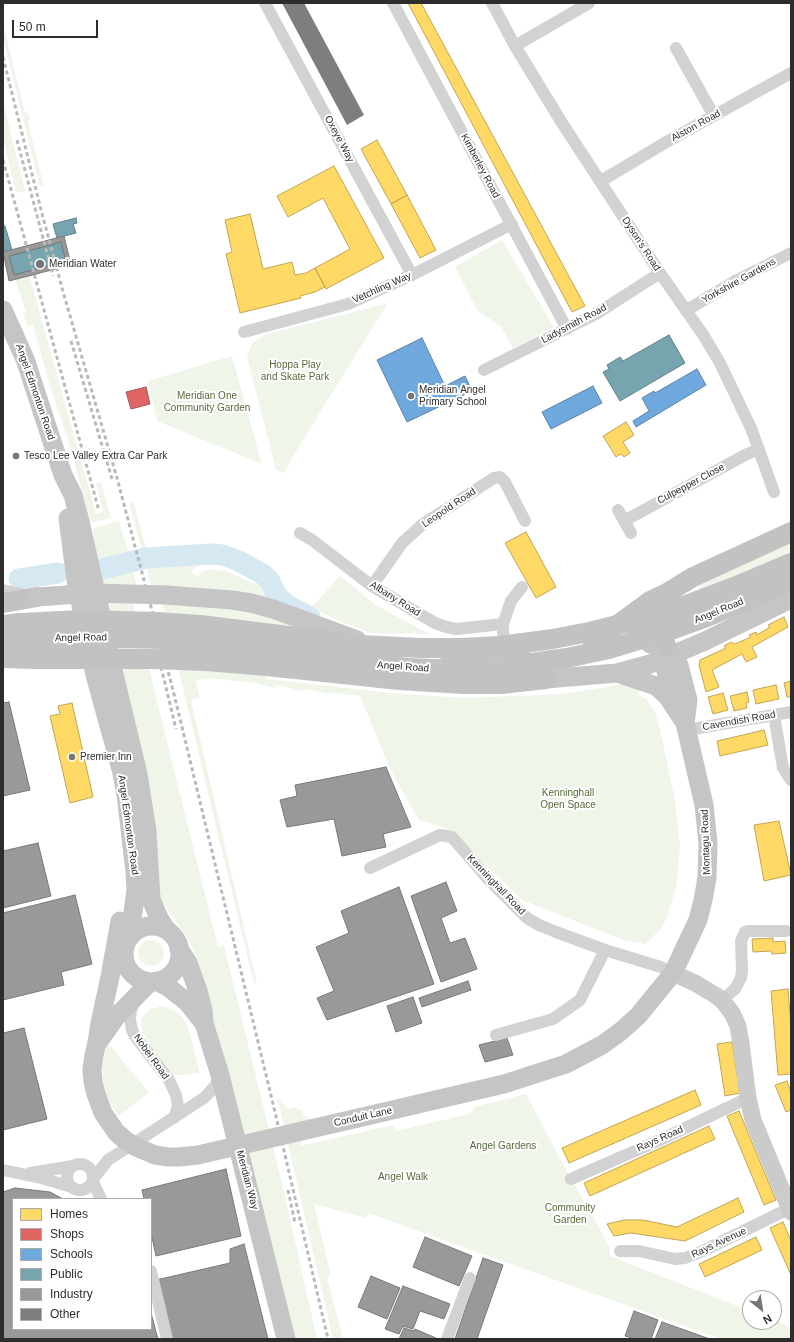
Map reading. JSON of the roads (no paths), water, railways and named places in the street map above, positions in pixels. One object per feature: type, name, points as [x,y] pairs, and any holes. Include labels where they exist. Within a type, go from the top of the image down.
[{"type":"highway","points":[[593,643],[650,601],[667,593],[693,577],[791,532]]},
{"type":"highway","name":"Angel Road","points":[[742,593],[791,563]]},
{"type":"highway","name":"Angel Road","points":[[3,643],[16,630],[82,620],[200,625],[360,645],[421,648],[500,646],[553,639],[589,632],[671,610],[791,581]]},
{"type":"highway","points":[[667,593],[662,606],[661,625],[668,651]]},
{"type":"highway","points":[[3,658],[206,661],[399,680],[457,683],[501,684],[546,679]]},
{"type":"main road","name":"Angel Edmonton Road","points":[[3,310],[25,359],[63,475],[73,495],[80,521],[138,774],[147,831],[151,899],[159,918],[166,929]]},
{"type":"main road","name":"Angel Edmonton Road","points":[[63,475],[77,587],[95,675],[122,773],[126,795],[136,890],[132,920],[125,949]]},
{"type":"main road","name":"Angel Road","points":[[20,598],[94,594],[150,594],[232,600],[266,607],[378,648],[415,655],[508,657],[541,654],[593,643],[620,645],[654,644],[668,651]]},
{"type":"main road","points":[[546,679],[617,672],[650,664],[668,651],[703,642],[791,599]]},
{"type":"main road","name":"Montagu Road","points":[[668,651],[666,671],[673,705],[686,727]]},
{"type":"main road","name":"Montagu Road","points":[[668,651],[679,665],[688,700],[686,727],[704,805],[708,843],[707,878],[698,920],[673,973]]},
{"type":"main road","points":[[617,672],[656,686],[667,696],[673,705]]},
{"type":"main road","points":[[100,1023],[111,970],[131,847]]},
{"type":"main road","points":[[147,926],[156,926],[166,929],[172,934],[177,941],[179,958],[177,966],[172,973],[149,985],[133,975],[127,967],[125,949],[136,931],[147,926]]},
{"type":"main road","name":"Conduit Lane","points":[[125,949],[121,982],[100,1023],[93,1062],[93,1082],[96,1094],[103,1113],[116,1132],[124,1139],[134,1146],[155,1155],[179,1157],[198,1155],[504,1084],[566,1064],[596,1048],[620,1032],[638,1016],[673,973]]},
{"type":"main road","name":"Meridian Way","points":[[179,950],[188,963],[198,991],[203,1010],[204,1023],[220,1075],[286,1339]]},
{"type":"main road","points":[[673,973],[703,988],[722,1000],[732,1013],[738,1026],[748,1098],[753,1120],[790,1210]]},
{"type":"main road","name":"Conduit Lane","points":[[97,1043],[116,1017],[149,985]]},
{"type":"main road","name":"Meridian Way","points":[[149,985],[168,988],[187,1002],[204,1023]]},
{"type":"street","name":"Oxeye Way","points":[[265,3],[412,275]]},
{"type":"street","name":"Kimberley Road","points":[[393,3],[567,329]]},
{"type":"street","name":"Dyson's Road","points":[[492,3],[515,46],[562,122],[660,273],[704,336],[726,376],[751,428],[774,492]]},
{"type":"street","points":[[515,46],[588,3]]},
{"type":"street","points":[[676,48],[714,116]]},
{"type":"street","name":"Alston Road","points":[[601,181],[668,141],[791,73]]},
{"type":"street","name":"Vetchling Way","points":[[244,332],[348,304],[412,275],[512,224]]},
{"type":"street","name":"Yorkshire Gardens","points":[[687,310],[737,280],[791,253]]},
{"type":"street","name":"Ladysmith Road","points":[[484,370],[596,314],[660,273]]},
{"type":"street","name":"Culpepper Close","points":[[624,521],[745,455],[759,449]]},
{"type":"street","name":"Leopold Road","points":[[372,586],[402,543],[423,524],[494,478],[500,477],[505,482],[525,521]]},
{"type":"street","points":[[618,510],[631,533]]},
{"type":"street","name":"Albany Road","points":[[300,533],[312,540],[372,586],[428,619],[446,627],[456,629],[503,624]]},
{"type":"street","points":[[522,587],[511,601],[503,624],[503,633],[508,657],[514,666],[522,672],[546,679]]},
{"type":"street","points":[[3,590],[20,598]]},
{"type":"street","name":"Cavendish Road","points":[[686,727],[774,716],[791,712]]},
{"type":"street","points":[[774,716],[783,768],[791,780]]},
{"type":"street","name":"Kenninghall Road","points":[[370,868],[440,835],[452,837],[489,880],[527,918],[556,932],[605,950],[661,967],[673,973]]},
{"type":"street","points":[[722,1000],[735,989],[741,978],[741,941],[745,932],[786,931]]},
{"type":"street","points":[[496,1035],[553,1019],[580,1000],[605,950]]},
{"type":"street","name":"Nobel Road","points":[[149,985],[131,1010],[130,1019],[132,1030],[134,1036],[169,1080],[176,1095],[178,1106],[174,1118]]},
{"type":"street","points":[[3,1170],[21,1173],[80,1190],[86,1189],[108,1160],[204,1098],[215,1086],[220,1075]]},
{"type":"street","name":"Rays Road","points":[[571,1179],[660,1140],[748,1098]]},
{"type":"street","points":[[21,1173],[40,1172],[108,1160]]},
{"type":"street","points":[[72,1187],[67,1178],[70,1169],[76,1165],[88,1166],[91,1169],[93,1180],[101,1198]]},
{"type":"street","name":"Rays Avenue","points":[[620,1251],[639,1251],[675,1259],[685,1258],[703,1252],[790,1210]]},
{"type":"street","points":[[152,1274],[167,1339]]},
{"type":"street","points":[[447,1339],[470,1278]]},
{"type":"waterway","points":[[98,570],[146,558],[210,554],[223,555],[239,561],[264,575],[270,581],[277,596],[287,605],[310,617]]},
{"type":"waterway","points":[[19,579],[58,573]]},
{"type":"railway","points":[[3,57],[41,210],[117,478],[174,694],[328,1339]]},
{"type":"railway","points":[[17,140],[53,276]]},
{"type":"railway","points":[[3,160],[99,511]]},
{"type":"railway","points":[[71,341],[112,479]]},
{"type":"railway","points":[[161,667],[176,729]]},
{"type":"railway","points":[[288,1190],[295,1223]]},
{"type":"place","name":"Meridian Water","points":[[40,264]]},
{"type":"place","name":"Meridian Angel Primary School","points":[[411,396]]},
{"type":"place","name":"Tesco Lee Valley Extra Car Park","points":[[16,456]]},
{"type":"place","name":"Premier Inn","points":[[72,757]]},
{"type":"park label","name":"Hoppa Play and Skate Park","points":[[295,370]]},
{"type":"park label","name":"Meridian One Community Garden","points":[[207,402]]},
{"type":"park label","name":"Kenninghall Open Space","points":[[568,798]]},
{"type":"park label","name":"Angel Gardens","points":[[503,1146]]},
{"type":"park label","name":"Angel Walk","points":[[403,1177]]},
{"type":"park label","name":"Community Garden","points":[[570,1214]]}]
